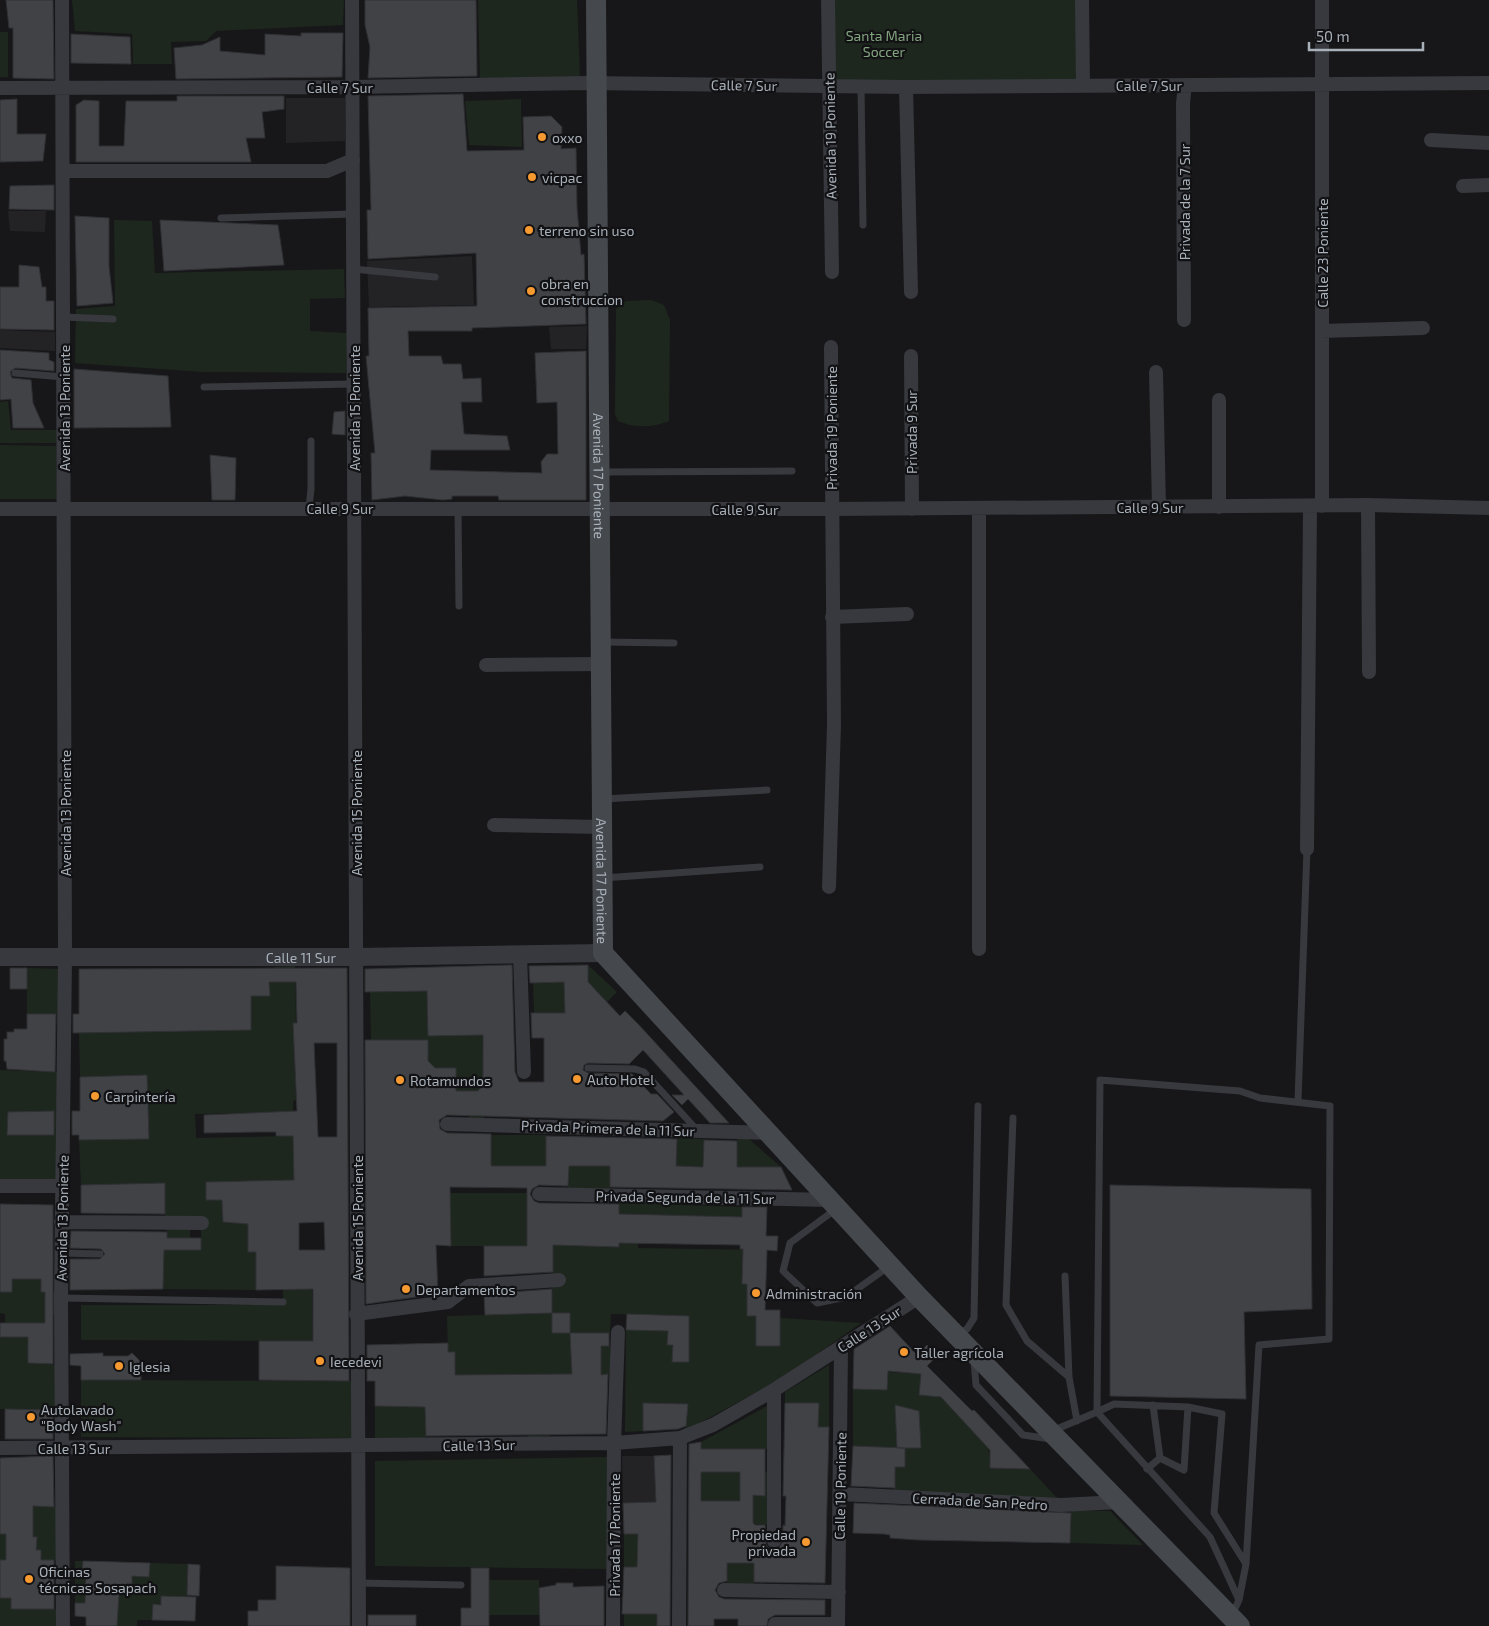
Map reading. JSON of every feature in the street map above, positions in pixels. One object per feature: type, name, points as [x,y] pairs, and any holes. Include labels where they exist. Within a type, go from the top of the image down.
[{"type":"main road","name":"Avenida 17 Poniente","points":[[596,0],[603,953]]},
{"type":"main road","points":[[603,953],[919,1297],[1053,1436],[1235,1617]]},
{"type":"street","name":"Avenida 13 Poniente","points":[[62,0],[65,957],[61,1222],[63,1626]]},
{"type":"street","name":"Avenida 15 Poniente","points":[[352,0],[357,957],[356,1314],[359,1626]]},
{"type":"street","name":"Avenida 19 Poniente","points":[[828,0],[832,272]]},
{"type":"street","points":[[1082,0],[1083,84]]},
{"type":"street","name":"Calle 23 Poniente","points":[[1307,849],[1322,331],[1322,0]]},
{"type":"street","name":"Calle 7 Sur","points":[[0,88],[352,87],[597,83],[906,87],[1083,84],[1489,83]]},
{"type":"street","name":"Privada de la 7 Sur","points":[[1184,320],[1183,103],[1185,85]]},
{"type":"street","points":[[906,87],[911,292]]},
{"type":"street","points":[[1431,140],[1489,143]]},
{"type":"street","points":[[62,171],[327,171],[353,160]]},
{"type":"street","points":[[327,171],[353,183]]},
{"type":"street","points":[[1464,186],[1489,185]]},
{"type":"street","points":[[1322,331],[1423,328]]},
{"type":"street","name":"Privada 19 Poniente","points":[[829,887],[834,724],[831,347]]},
{"type":"street","name":"Privada 9 Sur","points":[[911,356],[912,508]]},
{"type":"street","points":[[1156,372],[1159,507]]},
{"type":"street","points":[[1219,400],[1219,507]]},
{"type":"street","points":[[1368,505],[1369,672]]},
{"type":"street","name":"Calle 9 Sur","points":[[0,509],[832,509],[1368,505],[1489,508]]},
{"type":"street","points":[[979,508],[979,949]]},
{"type":"street","points":[[832,617],[907,614]]},
{"type":"street","points":[[486,665],[601,664]]},
{"type":"street","points":[[494,825],[602,826]]},
{"type":"street","name":"Calle 11 Sur","points":[[0,957],[357,957],[603,953]]},
{"type":"street","points":[[520,954],[524,1072]]},
{"type":"street","name":"Privada Primera de la 11 Sur","points":[[447,1124],[769,1133]]},
{"type":"street","points":[[0,1186],[62,1186]]},
{"type":"street","name":"Privada Segunda de la 11 Sur","points":[[539,1194],[834,1204]]},
{"type":"street","points":[[61,1222],[202,1223]]},
{"type":"street","points":[[356,1314],[448,1302],[469,1286],[559,1280]]},
{"type":"street","name":"Calle 13 Sur","points":[[0,1448],[358,1447],[614,1443],[680,1438],[713,1425],[774,1390],[919,1297]]},
{"type":"street","name":"Privada 17 Poniente","points":[[614,1626],[614,1443],[618,1332]]},
{"type":"street","name":"Calle 19 Poniente","points":[[838,1625],[841,1494],[841,1347]]},
{"type":"street","points":[[774,1390],[774,1541]]},
{"type":"street","points":[[679,1626],[680,1438]]},
{"type":"street","name":"Cerrada de San Pedro","points":[[841,1494],[1061,1505],[1119,1502]]},
{"type":"street","points":[[724,1590],[839,1592]]},
{"type":"street","points":[[775,1624],[838,1625]]},
{"type":"lane","points":[[861,86],[863,225]]},
{"type":"lane","points":[[221,218],[353,214]]},
{"type":"lane","points":[[353,269],[435,277]]},
{"type":"lane","points":[[64,318],[113,319]]},
{"type":"lane","points":[[15,373],[64,377]]},
{"type":"lane","points":[[204,387],[353,384]]},
{"type":"lane","points":[[309,508],[311,441]]},
{"type":"lane","points":[[600,472],[792,471]]},
{"type":"lane","points":[[458,508],[459,606]]},
{"type":"lane","points":[[601,642],[674,643]]},
{"type":"lane","points":[[602,799],[767,790]]},
{"type":"lane","points":[[1298,1100],[1307,849]]},
{"type":"lane","points":[[602,878],[760,867]]},
{"type":"lane","points":[[588,1068],[635,1069],[644,1072],[698,1131]]},
{"type":"lane","points":[[1100,1080],[1240,1091],[1260,1098],[1298,1100],[1330,1106],[1329,1339],[1259,1345],[1246,1564],[1235,1617],[1210,1537],[1147,1469],[1098,1412],[1100,1080]]},
{"type":"lane","points":[[956,1335],[967,1329],[974,1318],[978,1106]]},
{"type":"lane","points":[[1013,1118],[1006,1305],[1027,1341],[1069,1377]]},
{"type":"lane","points":[[834,1204],[790,1243],[783,1271],[817,1303],[846,1297],[891,1266]]},
{"type":"lane","points":[[62,1253],[100,1254]]},
{"type":"lane","points":[[1065,1276],[1069,1377],[1077,1420]]},
{"type":"lane","points":[[61,1298],[283,1302]]},
{"type":"lane","points":[[1053,1436],[1077,1420],[1114,1404],[1188,1407],[1222,1414],[1214,1513],[1246,1564]]},
{"type":"lane","points":[[1153,1405],[1160,1458]]},
{"type":"lane","points":[[1160,1458],[1184,1470],[1188,1407]]},
{"type":"lane","points":[[1147,1469],[1160,1458]]},
{"type":"lane","points":[[358,1583],[461,1585]]},
{"type":"shaded area","points":[[286,98],[345,98],[345,141],[286,143]]},
{"type":"shaded area","points":[[8,211],[46,211],[45,232],[10,231]]},
{"type":"shaded area","points":[[472,256],[474,305],[369,307],[367,261]]},
{"type":"shaded area","points":[[587,326],[586,349],[551,349],[549,327]]},
{"type":"shaded area","points":[[0,330],[55,332],[55,351],[0,348]]},
{"type":"shaded area","points":[[622,1456],[654,1456],[656,1503],[623,1503]]},
{"type":"green space","points":[[72,0],[344,0],[343,25],[216,31],[206,41],[171,42],[172,64],[133,64],[132,34],[75,31]]},
{"type":"green space","points":[[478,0],[577,0],[580,79],[480,80]]},
{"type":"green space","name":"Santa Maria Soccer","points":[[828,0],[1082,0],[1083,84],[828,86]]},
{"type":"green space","points":[[0,32],[8,32],[8,77],[0,77]]},
{"type":"green space","points":[[521,99],[522,147],[469,145],[465,101]]},
{"type":"green space","points":[[114,220],[152,221],[155,273],[344,269],[345,298],[310,299],[310,331],[347,333],[346,373],[203,372],[75,363],[76,309],[115,306]]},
{"type":"green space","points":[[651,300],[664,305],[670,320],[669,421],[650,426],[637,426],[618,421],[615,414],[616,309],[626,301]]},
{"type":"green space","points":[[8,401],[11,430],[57,430],[56,443],[0,443],[0,402]]},
{"type":"green space","points":[[0,445],[56,446],[57,499],[0,499]]},
{"type":"green space","points":[[588,965],[617,992],[607,1002],[595,989],[588,995]]},
{"type":"green space","points":[[295,966],[296,1023],[293,1023],[296,1100],[293,1101],[293,1112],[195,1114],[196,1138],[293,1136],[294,1180],[248,1224],[248,1252],[256,1252],[256,1290],[163,1289],[164,1250],[176,1250],[167,1238],[167,1229],[190,1229],[190,1250],[201,1250],[201,1217],[165,1218],[165,1183],[81,1185],[79,1140],[149,1138],[147,1075],[80,1077],[79,1033],[251,1030],[251,996],[269,996],[269,982],[274,982],[274,967]],"holes":[[[246,1181],[247,1224],[223,1222],[222,1200],[206,1200],[206,1182]]]},
{"type":"green space","points":[[27,968],[59,969],[59,1014],[27,1014]]},
{"type":"green space","points":[[533,982],[564,982],[565,1013],[534,1013]]},
{"type":"green space","points":[[427,991],[427,1021],[437,1021],[438,1036],[471,1035],[470,1008],[482,1008],[484,1120],[469,1120],[468,1091],[456,1091],[456,1068],[428,1068],[371,1040],[370,992]]},
{"type":"green space","points":[[0,1070],[59,1072],[57,1180],[0,1179]]},
{"type":"green space","points":[[491,1135],[546,1135],[546,1166],[491,1166]]},
{"type":"green space","points":[[677,1138],[704,1139],[703,1167],[676,1166]]},
{"type":"green space","points":[[737,1139],[749,1139],[781,1167],[737,1167]]},
{"type":"green space","points":[[569,1166],[610,1166],[610,1189],[568,1188]]},
{"type":"green space","points":[[450,1193],[527,1193],[527,1246],[451,1246]]},
{"type":"green space","points":[[619,1203],[742,1207],[742,1217],[711,1219],[711,1216],[623,1214],[619,1220]]},
{"type":"green space","points":[[619,1238],[638,1238],[638,1248],[766,1250],[751,1284],[753,1316],[756,1317],[756,1346],[780,1346],[780,1318],[861,1323],[786,1376],[685,1431],[688,1404],[643,1403],[643,1431],[625,1432],[626,1330],[668,1331],[667,1344],[673,1345],[672,1361],[689,1361],[689,1316],[611,1314],[610,1333],[570,1333],[570,1346],[610,1346],[610,1374],[601,1375],[572,1366],[572,1374],[455,1375],[455,1352],[448,1352],[447,1316],[552,1313],[553,1245],[618,1247]]},
{"type":"green space","points":[[12,1269],[29,1269],[30,1279],[41,1279],[41,1292],[57,1292],[57,1314],[45,1314],[45,1323],[28,1324],[28,1363],[58,1365],[57,1410],[0,1409],[0,1337],[5,1337],[5,1314],[0,1313],[0,1292],[12,1291]]},
{"type":"green space","points":[[283,1289],[312,1289],[313,1341],[81,1340],[81,1305],[283,1305]]},
{"type":"green space","points":[[829,1365],[829,1427],[818,1427],[818,1403],[785,1403],[785,1392]]},
{"type":"green space","points":[[888,1372],[921,1374],[919,1395],[960,1399],[978,1422],[986,1439],[990,1468],[1030,1469],[1057,1498],[894,1492],[895,1477],[892,1467],[905,1467],[905,1455],[885,1454],[884,1448],[853,1446],[853,1389],[887,1390]],"holes":[[[895,1406],[919,1411],[921,1448],[897,1448]]]},
{"type":"green space","points":[[81,1380],[354,1381],[354,1438],[81,1437]]},
{"type":"green space","points":[[769,1405],[770,1449],[724,1450],[724,1472],[770,1472],[770,1525],[739,1523],[732,1518],[753,1518],[753,1501],[724,1501],[746,1563],[754,1563],[754,1587],[727,1587],[727,1563],[702,1560],[701,1442]]},
{"type":"green space","points":[[375,1406],[549,1410],[550,1436],[528,1438],[528,1426],[426,1425],[426,1438],[375,1438]]},
{"type":"green space","points":[[607,1457],[608,1569],[375,1566],[375,1461]]},
{"type":"green space","points":[[0,1506],[57,1507],[58,1560],[41,1560],[36,1550],[36,1537],[21,1537],[21,1560],[0,1560],[0,1534],[6,1534],[6,1537],[33,1534],[33,1508]]},
{"type":"green space","points":[[1071,1510],[1110,1511],[1143,1545],[1070,1543]]},
{"type":"green space","points":[[624,1534],[656,1534],[637,1548],[637,1557],[649,1567],[624,1567]]},
{"type":"green space","points":[[75,1561],[83,1561],[82,1575],[86,1575],[86,1585],[112,1594],[126,1594],[127,1584],[132,1584],[132,1576],[149,1576],[150,1563],[188,1564],[187,1597],[161,1596],[161,1605],[153,1604],[152,1620],[137,1620],[137,1626],[117,1626],[118,1604],[75,1603]]},
{"type":"green space","points":[[489,1580],[539,1580],[540,1615],[489,1615]]},
{"type":"green space","points":[[0,1598],[11,1598],[11,1609],[58,1609],[58,1626],[0,1626]]},
{"type":"green space","points":[[624,1614],[657,1614],[657,1626],[624,1626]]},
{"type":"building","points":[[6,0],[53,0],[54,79],[13,78],[13,28],[9,28]]},
{"type":"building","points":[[365,0],[476,0],[477,76],[368,78],[370,47],[365,25]]},
{"type":"building","points":[[301,33],[343,33],[342,77],[176,79],[174,48],[202,45],[220,37],[220,51],[265,55],[265,34],[301,36]]},
{"type":"building","points":[[71,34],[130,37],[131,64],[71,63]]},
{"type":"building","points":[[463,94],[467,151],[524,150],[523,117],[551,116],[562,127],[561,149],[576,148],[577,208],[581,255],[584,254],[586,324],[472,328],[472,331],[408,331],[409,356],[441,356],[443,364],[461,364],[463,379],[481,378],[482,402],[461,402],[464,434],[507,436],[510,450],[431,450],[430,470],[542,473],[541,462],[547,454],[558,454],[557,402],[537,403],[535,353],[586,351],[586,500],[499,500],[498,496],[452,496],[452,499],[443,500],[405,496],[372,500],[371,453],[375,453],[366,356],[369,356],[368,308],[477,306],[476,253],[368,259],[367,210],[371,210],[368,96]]},
{"type":"building","points":[[177,96],[284,96],[284,109],[262,112],[265,138],[246,138],[251,162],[76,162],[76,105],[84,100],[99,101],[99,146],[124,146],[126,101],[177,101]]},
{"type":"building","points":[[17,99],[17,134],[46,134],[43,161],[0,162],[0,100]]},
{"type":"building","points":[[54,185],[54,210],[9,209],[10,186]]},
{"type":"building","points":[[75,216],[109,218],[109,266],[113,303],[77,306]]},
{"type":"building","points":[[160,220],[278,225],[284,265],[164,271]]},
{"type":"building","points":[[19,265],[39,267],[42,287],[46,287],[46,301],[54,301],[54,330],[0,329],[0,287],[19,287]]},
{"type":"building","points":[[0,350],[49,353],[49,360],[54,362],[54,371],[15,368],[10,372],[12,378],[31,380],[33,403],[44,428],[13,428],[11,399],[0,400]]},
{"type":"building","points":[[74,369],[168,376],[171,427],[74,428]]},
{"type":"building","points":[[345,411],[345,435],[332,434],[334,412]]},
{"type":"building","points":[[210,455],[236,458],[235,500],[212,500]]},
{"type":"building","points":[[512,965],[515,1072],[519,1082],[544,1082],[544,1038],[532,1038],[531,1013],[565,1013],[564,982],[530,983],[529,966],[588,965],[588,982],[620,1016],[625,1011],[639,1025],[729,1123],[710,1123],[688,1099],[682,1105],[672,1095],[684,1095],[643,1050],[629,1064],[588,1063],[584,1065],[583,1070],[588,1073],[632,1074],[651,1094],[657,1094],[674,1112],[663,1121],[447,1115],[439,1120],[440,1129],[447,1133],[491,1134],[491,1166],[546,1166],[546,1136],[677,1139],[676,1166],[703,1167],[704,1140],[737,1141],[737,1167],[781,1167],[792,1190],[610,1187],[610,1166],[569,1166],[568,1186],[539,1185],[532,1189],[530,1194],[534,1201],[539,1203],[619,1204],[619,1214],[742,1217],[742,1207],[767,1207],[766,1236],[778,1236],[777,1251],[767,1250],[765,1310],[780,1310],[780,1346],[756,1346],[756,1316],[747,1316],[747,1284],[742,1284],[743,1249],[740,1249],[740,1245],[619,1243],[619,1247],[553,1245],[553,1272],[484,1276],[484,1246],[527,1246],[527,1188],[450,1187],[451,1246],[436,1245],[438,1294],[366,1304],[365,1040],[428,1040],[428,1061],[435,1068],[456,1068],[456,1091],[478,1091],[483,1083],[483,1035],[428,1036],[427,991],[365,992],[365,969]]},
{"type":"building","points":[[10,968],[27,968],[27,989],[10,989]]},
{"type":"building","points":[[347,968],[349,1381],[259,1380],[259,1341],[313,1341],[313,1289],[256,1290],[256,1252],[248,1252],[248,1224],[223,1222],[222,1200],[206,1200],[206,1182],[294,1180],[293,1136],[276,1136],[276,1132],[204,1133],[204,1115],[297,1111],[293,1023],[297,1023],[296,982],[269,982],[270,996],[251,996],[251,1030],[73,1033],[73,1014],[79,1014],[79,969]],"holes":[[[314,1043],[337,1043],[337,1137],[318,1137]],[[324,1222],[325,1250],[299,1250],[299,1223]]]},
{"type":"building","points":[[27,1014],[56,1014],[55,1072],[7,1069],[6,1061],[4,1061],[4,1039],[7,1039],[7,1032],[14,1032],[14,1029],[27,1029]]},
{"type":"building","points":[[147,1075],[149,1139],[79,1140],[79,1135],[72,1135],[72,1111],[80,1111],[80,1077]]},
{"type":"building","points":[[54,1111],[54,1135],[7,1135],[8,1112]]},
{"type":"building","points":[[165,1183],[165,1214],[81,1213],[81,1185]]},
{"type":"building","points":[[1110,1185],[1311,1189],[1312,1309],[1244,1312],[1246,1399],[1110,1396]]},
{"type":"building","points":[[0,1204],[53,1205],[53,1364],[28,1363],[28,1337],[0,1337],[0,1323],[45,1323],[45,1292],[41,1292],[41,1279],[12,1279],[12,1292],[0,1292]]},
{"type":"building","points":[[71,1231],[167,1232],[167,1238],[201,1238],[201,1250],[164,1250],[163,1289],[70,1290],[70,1259],[100,1259],[105,1254],[101,1249],[70,1248]]},
{"type":"building","points":[[552,1289],[552,1313],[485,1315],[484,1294]]},
{"type":"building","points":[[552,1313],[570,1313],[570,1333],[552,1333]]},
{"type":"building","points":[[627,1314],[689,1316],[689,1362],[672,1362],[673,1345],[667,1345],[668,1331],[626,1330]]},
{"type":"building","points":[[890,1326],[917,1355],[927,1345],[937,1356],[927,1366],[972,1411],[974,1410],[1030,1469],[990,1468],[990,1450],[941,1397],[919,1395],[921,1374],[888,1371],[887,1390],[853,1389],[854,1349]]},
{"type":"building","points":[[570,1333],[609,1333],[609,1346],[601,1346],[601,1375],[608,1374],[606,1434],[426,1436],[425,1407],[375,1406],[375,1381],[367,1381],[367,1345],[448,1343],[448,1352],[455,1352],[455,1375],[572,1374]]},
{"type":"building","name":"Iglesia","points":[[103,1353],[103,1356],[128,1356],[132,1353],[145,1366],[146,1370],[141,1375],[141,1380],[81,1380],[81,1366],[70,1365],[70,1354]]},
{"type":"building","points":[[643,1403],[688,1404],[686,1426],[678,1429],[643,1431]]},
{"type":"building","points":[[785,1403],[819,1403],[818,1427],[829,1427],[825,1583],[754,1582],[754,1563],[727,1563],[727,1581],[719,1583],[715,1590],[719,1597],[724,1599],[825,1600],[825,1615],[775,1615],[768,1619],[767,1626],[738,1626],[738,1619],[714,1619],[714,1626],[688,1626],[689,1444],[701,1442],[701,1449],[765,1449],[765,1496],[753,1495],[753,1523],[755,1525],[765,1525],[766,1545],[770,1549],[778,1549],[783,1541],[786,1496],[783,1496]],"holes":[[[701,1472],[740,1472],[740,1501],[701,1501]]]},
{"type":"building","points":[[895,1405],[919,1411],[921,1448],[897,1448]]},
{"type":"building","name":"Autolavado \"Body Wash\"","points":[[5,1409],[53,1410],[53,1439],[5,1439]]},
{"type":"building","points":[[853,1446],[905,1448],[905,1467],[895,1467],[895,1488],[851,1486]]},
{"type":"building","points":[[671,1455],[670,1626],[657,1626],[657,1614],[622,1614],[624,1567],[637,1567],[638,1534],[624,1534],[623,1503],[656,1502],[654,1456]]},
{"type":"building","points":[[53,1456],[54,1507],[33,1506],[33,1537],[37,1537],[36,1550],[41,1550],[41,1560],[54,1560],[54,1609],[11,1609],[11,1598],[0,1598],[0,1560],[6,1560],[6,1534],[0,1534],[0,1458]]},
{"type":"building","points":[[854,1503],[1071,1513],[1070,1543],[918,1540],[890,1538],[890,1535],[884,1534],[853,1533]]},
{"type":"building","points":[[83,1561],[150,1563],[149,1577],[132,1576],[132,1584],[127,1584],[126,1594],[119,1594],[117,1626],[86,1626],[86,1617],[75,1616],[75,1603],[85,1603],[86,1575],[82,1575]]},
{"type":"building","points":[[188,1564],[200,1565],[199,1596],[187,1595]]},
{"type":"building","points":[[276,1566],[350,1568],[350,1626],[248,1626],[248,1611],[258,1611],[258,1600],[276,1600]]},
{"type":"building","points":[[471,1568],[489,1568],[489,1626],[461,1626],[461,1608],[471,1608]]},
{"type":"building","points":[[556,1583],[573,1583],[573,1587],[604,1586],[604,1626],[540,1626],[539,1588],[556,1585]]},
{"type":"building","points":[[161,1596],[196,1597],[195,1621],[152,1620],[153,1604],[161,1605]]},
{"type":"building","points":[[368,1615],[416,1615],[416,1626],[368,1626]]},
{"type":"place","name":"oxxo","points":[[542,137]]},
{"type":"place","name":"vicpac","points":[[532,177]]},
{"type":"place","name":"terreno sin uso","points":[[529,230]]},
{"type":"place","name":"obra en construccion","points":[[531,291]]},
{"type":"place","name":"Auto Hotel","points":[[577,1079]]},
{"type":"place","name":"Rotamundos","points":[[400,1080]]},
{"type":"place","name":"Carpintería","points":[[95,1096]]},
{"type":"place","name":"Departamentos","points":[[406,1289]]},
{"type":"place","name":"Administración","points":[[756,1293]]},
{"type":"place","name":"Taller agrícola","points":[[904,1352]]},
{"type":"place","name":"Iecedevi","points":[[320,1361]]},
{"type":"place","name":"Iglesia","points":[[119,1366]]},
{"type":"place","name":"Autolavado \"Body Wash\"","points":[[31,1417]]},
{"type":"place","name":"Propiedad privada","points":[[806,1542]]},
{"type":"place","name":"Oficinas técnicas Sosapach","points":[[29,1579]]}]
